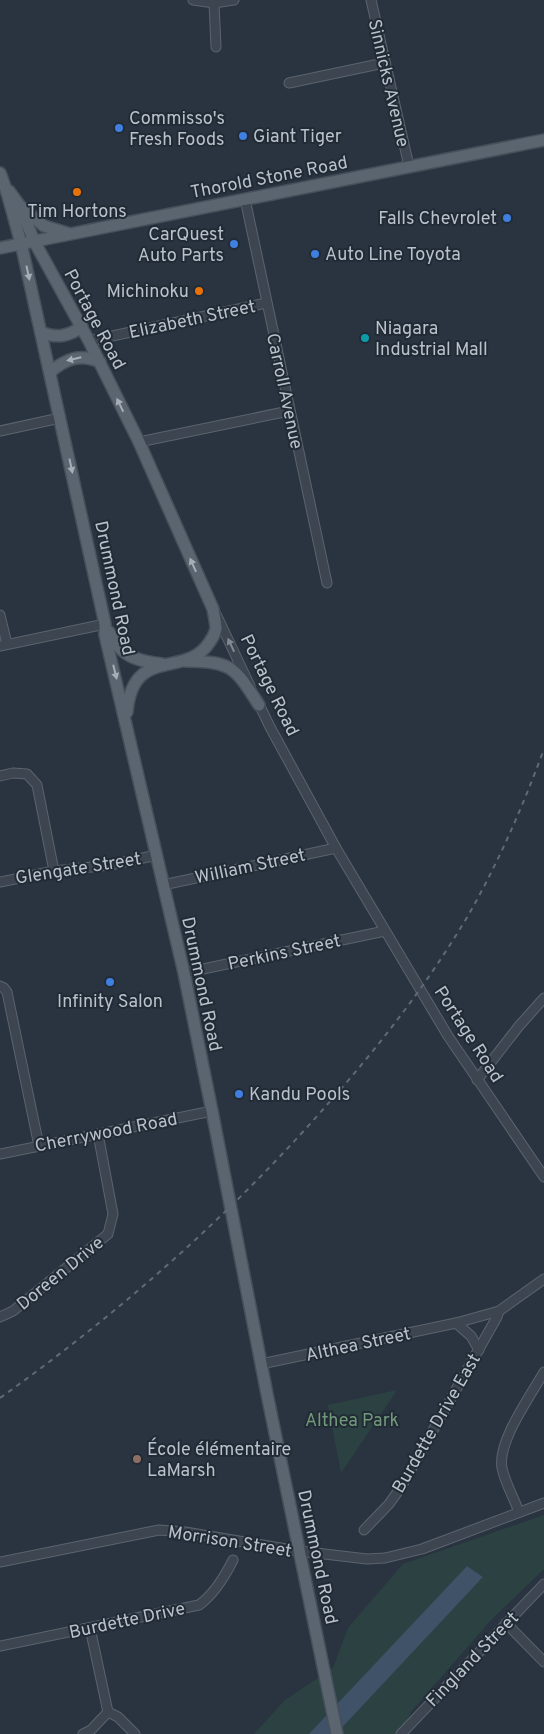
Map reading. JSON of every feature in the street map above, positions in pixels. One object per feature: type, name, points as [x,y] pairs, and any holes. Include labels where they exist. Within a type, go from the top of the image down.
[{"type":"main road","name":"Thorold Stone Road","points":[[0,248],[544,140]]},
{"type":"main road","name":"Portage Road","points":[[0,173],[21,243]]},
{"type":"main road","name":"Portage Road","points":[[5,185],[20,206],[34,241],[100,362],[139,442],[213,609]]},
{"type":"main road","points":[[20,206],[44,226],[68,234]]},
{"type":"main road","name":"Drummond Road","points":[[21,243],[106,635],[184,973],[336,1734]]},
{"type":"main road","points":[[41,332],[51,337],[69,335],[82,328]]},
{"type":"main road","points":[[50,372],[61,363],[75,358],[91,358],[100,362]]},
{"type":"main road","points":[[184,661],[206,647],[212,639],[216,630],[213,609]]},
{"type":"main road","points":[[105,624],[114,643],[127,655],[144,662],[164,664]]},
{"type":"main road","points":[[126,718],[130,691],[136,682],[151,669],[164,664],[184,661],[210,661],[223,664],[234,670],[259,705]]},
{"type":"street","points":[[192,0],[214,3],[234,0]]},
{"type":"street","name":"Sinnicks Avenue","points":[[370,0],[409,166]]},
{"type":"street","points":[[214,3],[216,47]]},
{"type":"street","points":[[289,83],[384,63]]},
{"type":"street","name":"Carroll Avenue","points":[[245,199],[289,412],[327,582]]},
{"type":"street","name":"Elizabeth Street","points":[[89,341],[266,303]]},
{"type":"street","points":[[139,442],[289,412]]},
{"type":"street","points":[[0,431],[60,418]]},
{"type":"street","name":"Portage Road","points":[[213,609],[270,727],[336,848],[448,1036],[544,1177]]},
{"type":"street","points":[[0,615],[3,645],[105,624]]},
{"type":"street","points":[[0,776],[13,773],[28,774],[37,785],[54,871]]},
{"type":"street","name":"William Street","points":[[163,885],[336,848]]},
{"type":"street","name":"Glengate Street","points":[[0,882],[54,871],[110,865],[157,855]]},
{"type":"street","name":"Perkins Street","points":[[184,973],[385,931]]},
{"type":"street","points":[[2,987],[7,992],[39,1146]]},
{"type":"street","points":[[477,1080],[519,1026],[544,998]]},
{"type":"street","name":"Cherrywood Road","points":[[0,1154],[212,1111]]},
{"type":"street","name":"Doreen Drive","points":[[0,1317],[13,1311],[108,1234],[113,1214],[98,1134]]},
{"type":"street","name":"Althea Street","points":[[261,1364],[456,1323],[499,1311],[544,1279]]},
{"type":"street","name":"Burdette Drive East","points":[[364,1530],[389,1504],[401,1488],[498,1317],[499,1311]]},
{"type":"street","points":[[456,1323],[471,1336],[479,1350]]},
{"type":"street","points":[[519,1512],[502,1468],[502,1452],[507,1437],[544,1372]]},
{"type":"street","name":"Morrison Street","points":[[0,1562],[159,1530],[186,1532],[299,1551],[367,1559],[385,1558],[422,1549],[544,1503]]},
{"type":"street","name":"Burdette Drive","points":[[0,1646],[198,1605],[204,1601],[233,1560]]},
{"type":"street","name":"Fingland Street","points":[[401,1734],[544,1584]]},
{"type":"street","points":[[506,1623],[544,1662]]},
{"type":"street","points":[[90,1628],[108,1712]]},
{"type":"street","points":[[83,1734],[91,1730],[108,1712]]},
{"type":"street","points":[[108,1712],[118,1717],[135,1734]]},
{"type":"green space","name":"Althea Park","points":[[397,1390],[341,1473],[328,1405]]},
{"type":"green space","points":[[544,1515],[544,1569],[490,1621],[411,1712],[401,1734],[336,1734],[483,1577],[467,1566],[311,1734],[254,1734],[285,1700],[333,1668],[348,1628],[403,1564]]},
{"type":"water","points":[[467,1566],[483,1577],[336,1734],[309,1734]]},
{"type":"railway","points":[[0,1398],[133,1295],[217,1220],[296,1140],[352,1076],[422,986],[469,914],[510,833],[544,749]]},
{"type":"place","name":"Commisso's Fresh Foods","points":[[119,128]]},
{"type":"place","name":"Giant Tiger","points":[[243,136]]},
{"type":"place","name":"Tim Hortons","points":[[77,192]]},
{"type":"place","name":"Falls Chevrolet","points":[[507,218]]},
{"type":"place","name":"CarQuest Auto Parts","points":[[234,244]]},
{"type":"place","name":"Auto Line Toyota","points":[[315,254]]},
{"type":"place","name":"Michinoku","points":[[199,291]]},
{"type":"place","name":"Niagara Industrial Mall","points":[[365,338]]},
{"type":"place","name":"Infinity Salon","points":[[110,982]]},
{"type":"place","name":"Kandu Pools","points":[[239,1094]]},
{"type":"place","name":"École élémentaire LaMarsh","points":[[137,1459]]}]
